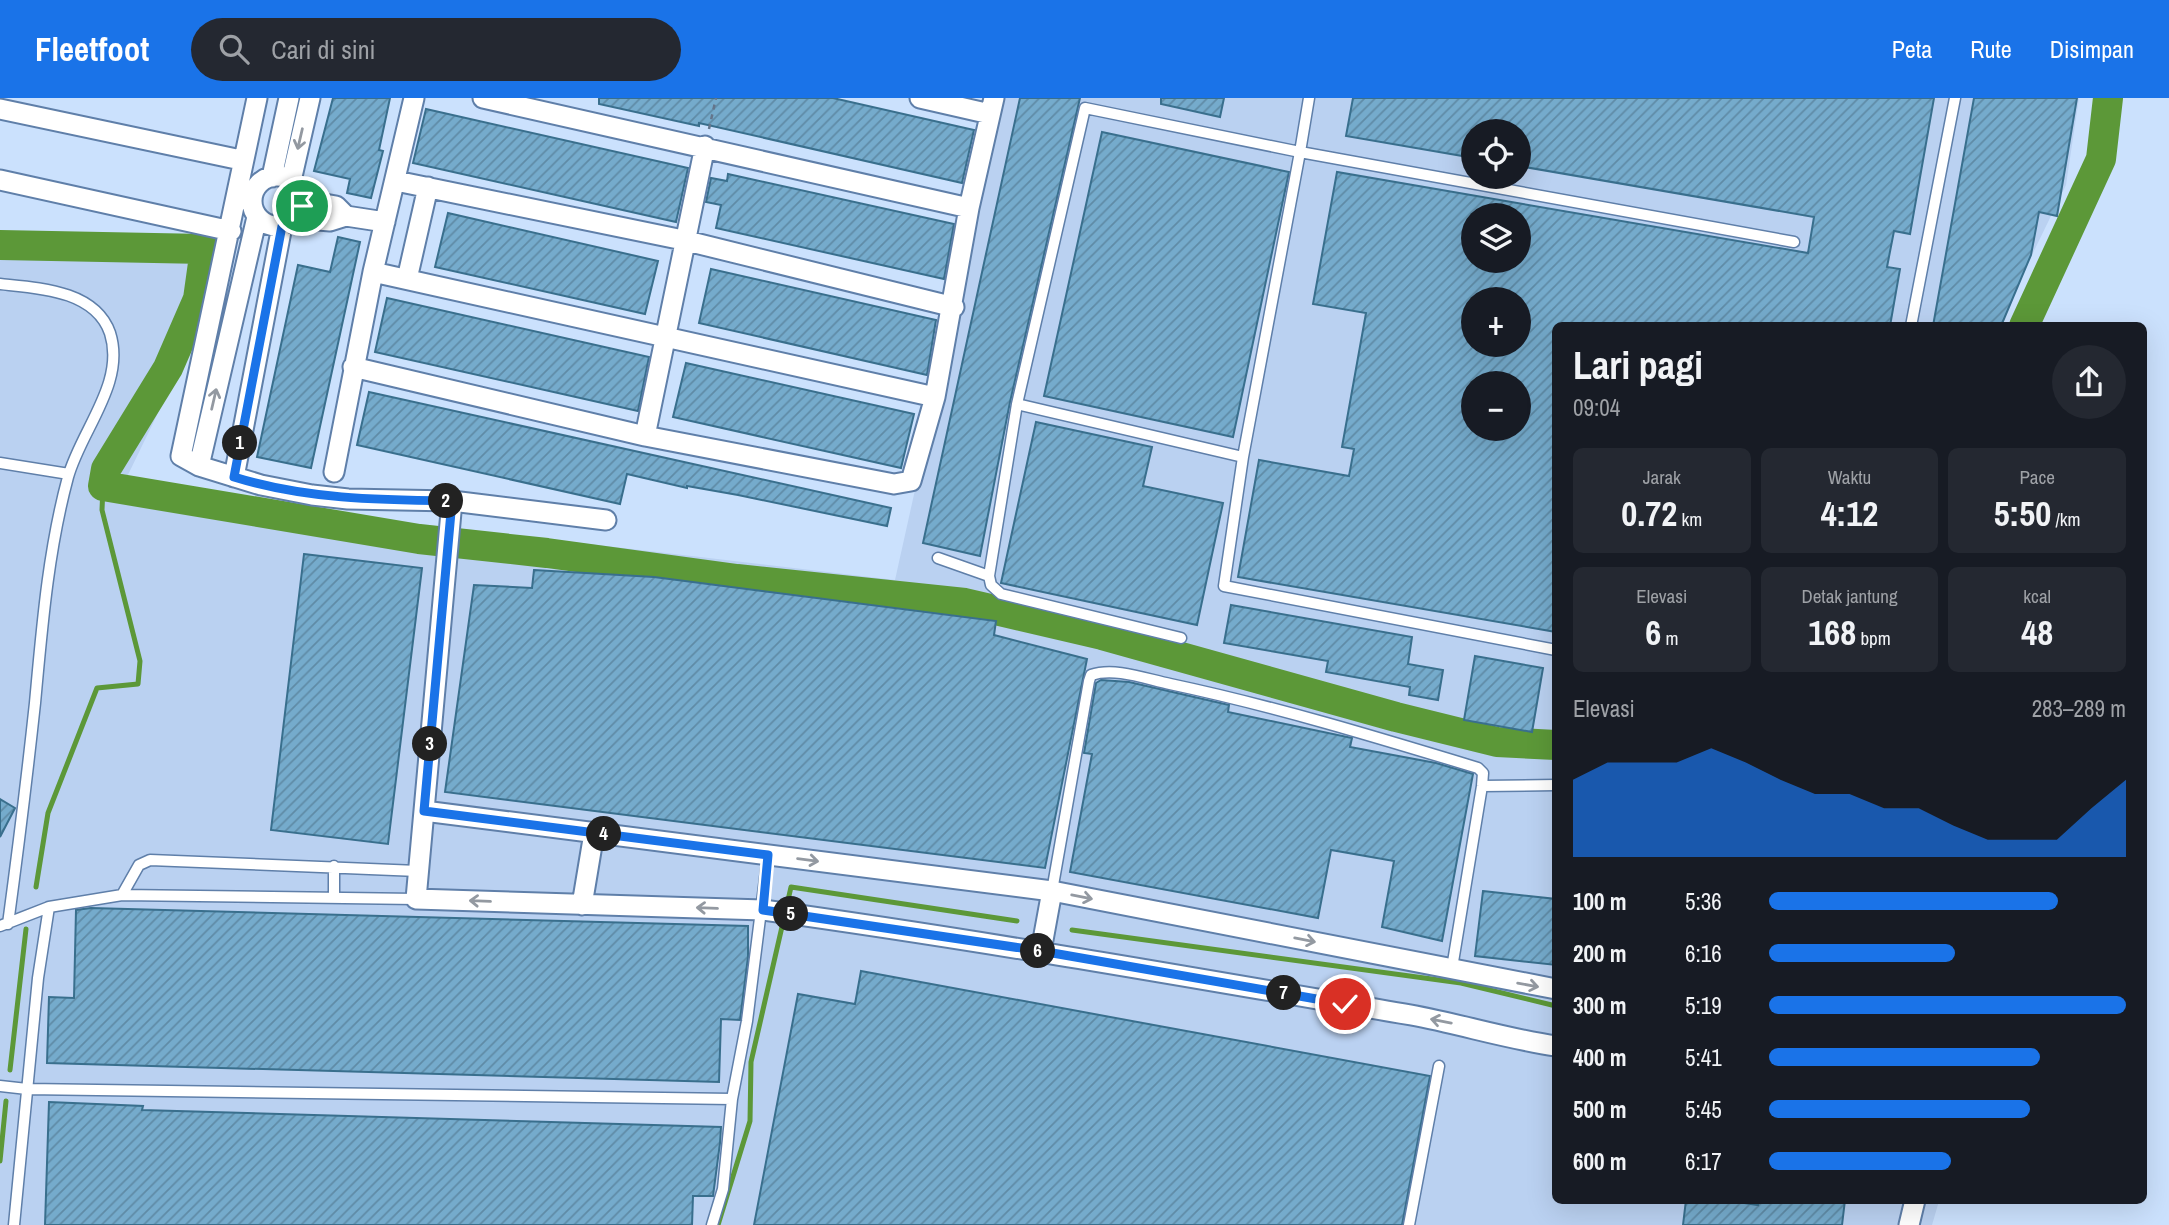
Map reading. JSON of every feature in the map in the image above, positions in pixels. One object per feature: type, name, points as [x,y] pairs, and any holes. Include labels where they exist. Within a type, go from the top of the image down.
[{"type":"street","points":[[257,98],[241,160],[231,230],[181,456],[199,466],[261,485],[348,499],[452,501],[606,520]]},
{"type":"street","points":[[234,477],[293,215],[281,179],[289,98]]},
{"type":"street","points":[[281,179],[310,98]]},
{"type":"street","points":[[334,472],[373,272],[414,98]]},
{"type":"street","points":[[483,98],[705,146],[969,208]]},
{"type":"street","points":[[353,367],[645,436],[905,484],[913,476],[935,397],[954,307],[969,208],[992,106],[920,98]]},
{"type":"street","points":[[0,109],[241,160]]},
{"type":"street","points":[[645,436],[667,338],[683,240],[705,146]]},
{"type":"street","points":[[281,179],[257,185],[253,192],[252,209],[257,217],[268,225],[293,215],[336,206],[346,216],[386,222]]},
{"type":"street","points":[[0,180],[231,230]]},
{"type":"street","points":[[396,181],[683,240],[954,307]]},
{"type":"street","points":[[407,279],[428,187]]},
{"type":"street","points":[[199,466],[257,217]]},
{"type":"street","points":[[373,272],[935,397]]},
{"type":"street","points":[[452,501],[416,899],[769,911],[1042,946],[1446,1022],[1552,1045]]},
{"type":"street","points":[[424,811],[768,855],[1051,899],[1452,968],[1552,988]]},
{"type":"street","points":[[582,905],[594,833]]},
{"type":"street","points":[[1042,946],[1051,899]]},
{"type":"street","points":[[1909,1225],[1914,1204]]},
{"type":"street","points":[[1923,1225],[1927,1204]]},
{"type":"lane","points":[[1309,98],[1223,581],[1229,589],[1552,648]]},
{"type":"lane","points":[[1911,322],[1955,98]]},
{"type":"lane","points":[[1181,638],[1001,594],[991,585],[989,576],[1017,404],[1086,103],[1300,152],[1794,242]]},
{"type":"lane","points":[[0,284],[69,295],[103,318],[111,335],[114,370],[69,474],[49,568],[6,925]]},
{"type":"lane","points":[[1017,404],[1244,457]]},
{"type":"lane","points":[[0,463],[69,474]]},
{"type":"lane","points":[[938,558],[989,576]]},
{"type":"lane","points":[[1051,899],[1089,681],[1097,674],[1110,672],[1325,721],[1478,768],[1483,773],[1482,786],[1452,968]]},
{"type":"lane","points":[[1482,786],[1552,785]]},
{"type":"lane","points":[[712,1225],[723,1189],[732,1100],[769,911],[768,855]]},
{"type":"lane","points":[[122,895],[139,865],[150,860],[418,870]]},
{"type":"lane","points":[[334,866],[334,898]]},
{"type":"lane","points":[[6,925],[49,908],[122,895],[416,899]]},
{"type":"lane","points":[[14,1225],[38,978],[49,908]]},
{"type":"lane","points":[[1409,1225],[1439,1066]]},
{"type":"lane","points":[[0,1086],[27,1089],[732,1100]]},
{"type":"path","points":[[705,146],[716,98]]},
{"type":"shaded area","points":[[1002,98],[2079,98],[2066,185],[1999,322],[1552,322],[1552,1204],[1938,1204],[1932,1225],[0,1225],[0,233],[200,243],[219,262],[203,320],[125,481],[189,497],[895,580]]},
{"type":"building","points":[[333,98],[390,98],[379,150],[383,151],[371,198],[347,193],[350,179],[314,171]]},
{"type":"building","points":[[599,98],[833,98],[974,130],[962,183],[699,123],[699,126],[599,104]]},
{"type":"building","points":[[1020,98],[1080,98],[1010,402],[980,556],[923,543]]},
{"type":"building","points":[[1161,98],[1224,98],[1220,117],[1161,104]]},
{"type":"building","points":[[1353,98],[1934,98],[1910,234],[1894,231],[1887,267],[1900,269],[1891,322],[1552,322],[1552,631],[1238,577],[1259,460],[1349,476],[1354,449],[1342,447],[1366,313],[1313,304],[1337,172],[1517,203],[1461,203],[1461,273],[1531,273],[1531,205],[1808,253],[1814,217],[1531,168],[1531,119],[1461,119],[1461,156],[1346,136]]},
{"type":"building","points":[[1974,98],[2077,98],[2057,216],[2039,212],[2031,255],[2003,322],[1934,322]]},
{"type":"building","points":[[426,109],[688,168],[676,222],[413,163]]},
{"type":"building","points":[[1102,132],[1289,172],[1233,437],[1044,396]]},
{"type":"building","points":[[728,174],[954,224],[944,279],[716,228],[721,205],[706,202],[711,178],[727,181]]},
{"type":"building","points":[[448,213],[658,261],[645,314],[435,267]]},
{"type":"building","points":[[338,237],[360,242],[311,468],[257,457],[298,265],[330,272]]},
{"type":"building","points":[[711,269],[936,320],[927,375],[699,323]]},
{"type":"building","points":[[387,298],[649,357],[638,411],[375,352]]},
{"type":"building","points":[[686,363],[914,414],[901,468],[673,417]]},
{"type":"building","points":[[369,392],[891,508],[887,526],[627,474],[620,504],[357,445]]},
{"type":"building","points":[[1036,422],[1152,447],[1143,486],[1223,503],[1197,625],[1001,583]]},
{"type":"building","points":[[304,554],[422,568],[388,844],[271,830]]},
{"type":"building","points":[[534,570],[654,577],[996,621],[994,635],[1087,659],[1045,868],[445,792],[474,585],[532,588]]},
{"type":"building","points":[[1231,605],[1412,637],[1408,664],[1443,670],[1438,700],[1409,695],[1410,687],[1326,672],[1328,661],[1224,643]]},
{"type":"building","points":[[1475,656],[1543,668],[1532,732],[1464,720]]},
{"type":"building","points":[[1101,680],[1129,682],[1229,705],[1228,712],[1352,738],[1350,747],[1436,763],[1473,774],[1442,941],[1382,927],[1394,861],[1331,850],[1318,918],[1070,872],[1092,754],[1084,753],[1096,683]]},
{"type":"building","points":[[0,799],[15,808],[0,837]]},
{"type":"building","points":[[1483,891],[1552,899],[1552,965],[1475,956]]},
{"type":"building","points":[[91,908],[748,926],[748,957],[740,1020],[721,1019],[719,1082],[47,1063],[49,997],[74,998],[76,910]]},
{"type":"building","points":[[861,971],[1430,1076],[1402,1225],[754,1225],[798,994],[855,1004]]},
{"type":"building","points":[[49,1102],[143,1106],[142,1110],[721,1127],[713,1196],[693,1196],[692,1225],[45,1225]]},
{"type":"building","points":[[1686,1204],[1845,1204],[1842,1225],[1683,1225]]},
{"type":"waterway","points":[[2026,322],[2101,159],[2108,98]]},
{"type":"waterway","points":[[0,245],[205,249],[198,299],[168,368],[106,469],[103,486],[419,539],[737,579],[965,603],[1102,635],[1396,717],[1497,742],[1552,745]]},
{"type":"waterway","points":[[36,887],[48,813],[97,688],[138,684],[140,661],[102,510],[103,486]]},
{"type":"waterway","points":[[786,909],[791,887],[1017,921]]},
{"type":"waterway","points":[[718,1225],[750,1121],[751,1062],[784,918]]},
{"type":"waterway","points":[[10,1070],[26,929]]},
{"type":"waterway","points":[[1072,930],[1461,983],[1552,1005]]},
{"type":"waterway","points":[[0,1161],[6,1101]]},
{"type":"route","points":[[302,206],[292,222],[282,226],[234,477],[312,495],[348,499],[452,501],[424,811],[768,855],[763,910],[1041,951],[1345,1004]]}]
